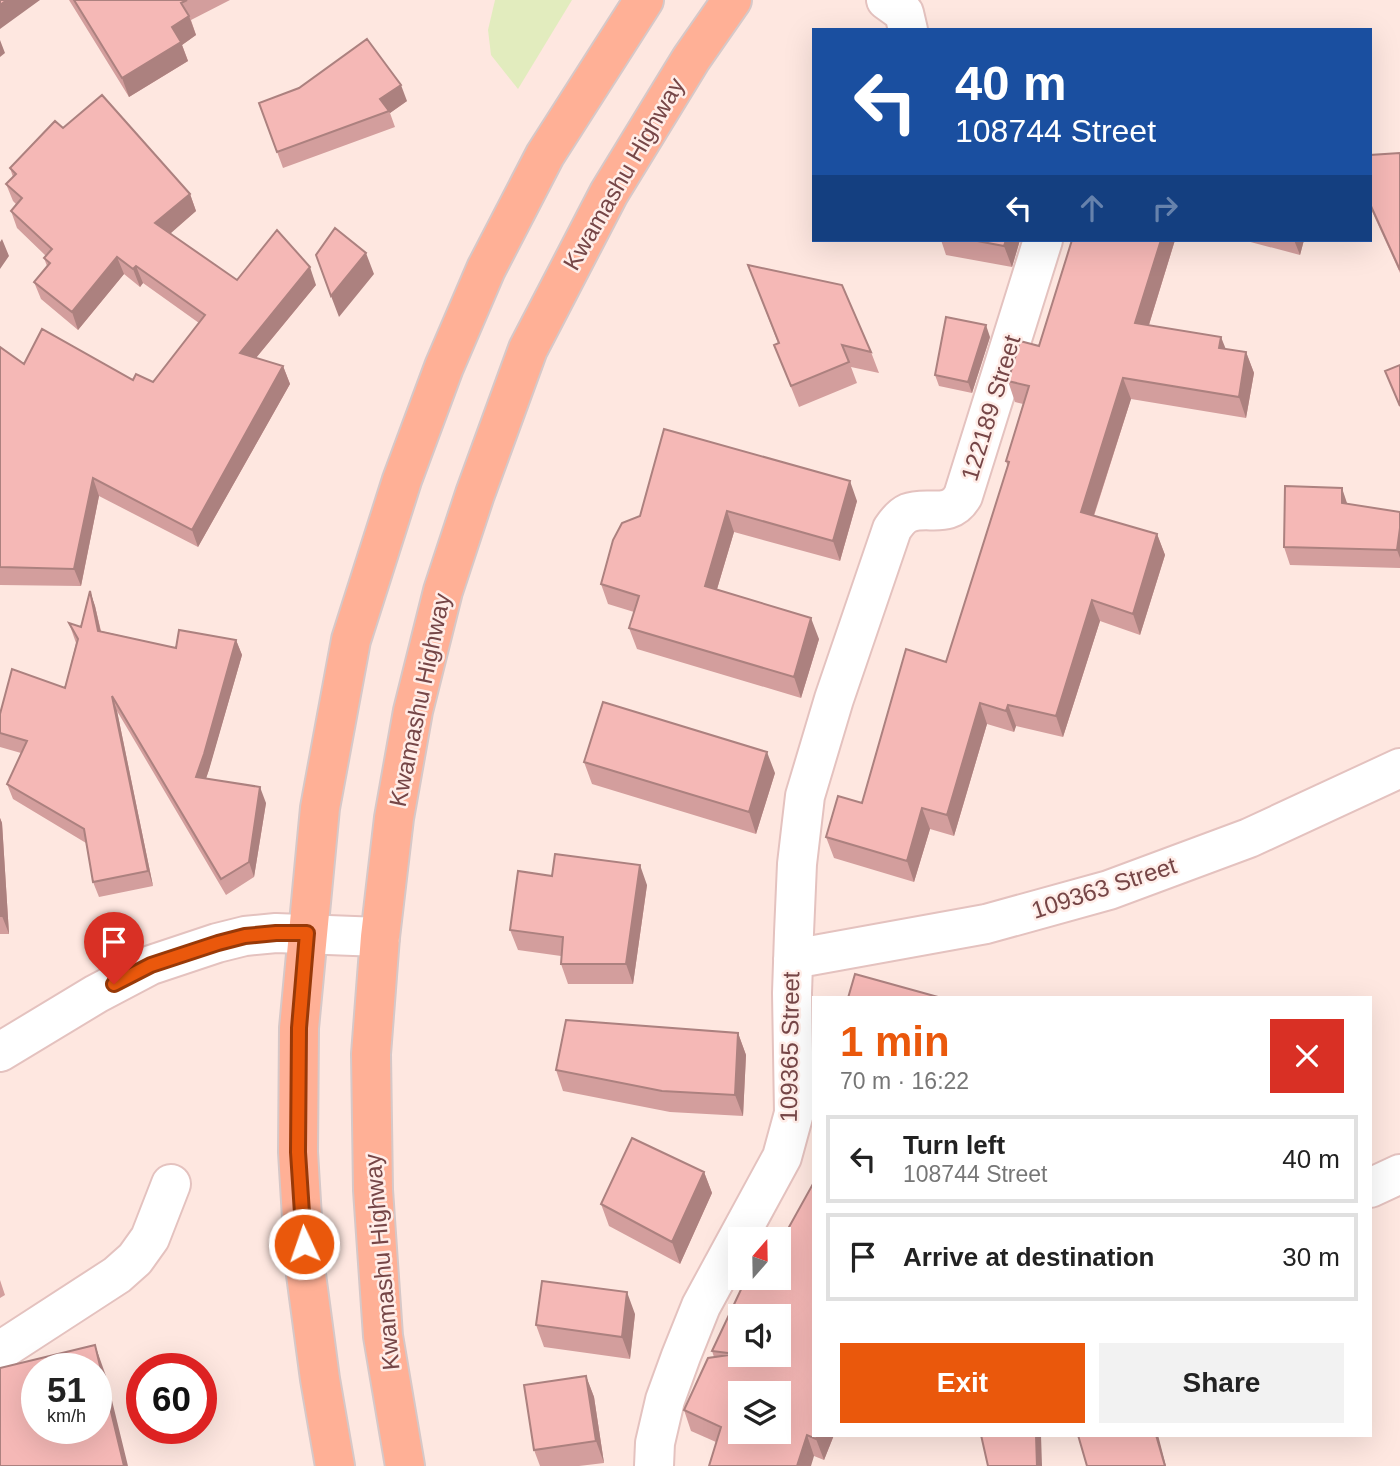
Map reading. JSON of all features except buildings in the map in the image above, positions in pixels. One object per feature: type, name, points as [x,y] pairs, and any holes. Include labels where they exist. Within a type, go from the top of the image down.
[{"type":"main road","points":[[335,1466],[305,1267],[298,1152],[299,1028],[320,808],[351,640],[402,480],[444,367],[486,269],[545,155],[644,0]]},
{"type":"main road","name":"Kwamashu Highway","points":[[405,1466],[383,1336],[373,1190],[370,1054],[394,818],[413,711],[443,591],[528,349],[609,193],[691,58],[732,0]]},
{"type":"street","points":[[886,0],[904,13],[908,28]]},
{"type":"street","name":"122189 Street","points":[[892,529],[909,513],[952,509],[960,502],[1042,242]]},
{"type":"street","name":"109365 Street","points":[[654,1466],[657,1432],[681,1356],[702,1306],[782,1157],[794,1113],[793,959],[797,864],[805,796],[834,699],[892,529]]},
{"type":"street","name":"109363 Street","points":[[793,959],[986,924],[1109,890],[1249,838],[1400,768]]},
{"type":"street","points":[[0,1052],[96,994],[151,965],[218,943],[245,936],[276,933],[380,937]]},
{"type":"street","points":[[1372,1187],[1400,1174]]},
{"type":"street","points":[[0,1351],[117,1275],[135,1259],[149,1238],[171,1184]]},
{"type":"green space","points":[[495,0],[572,0],[518,89],[491,55],[488,30]]},
{"type":"route","points":[[114,984],[151,965],[218,943],[245,936],[307,933],[299,1028],[298,1152],[304,1244]]}]
